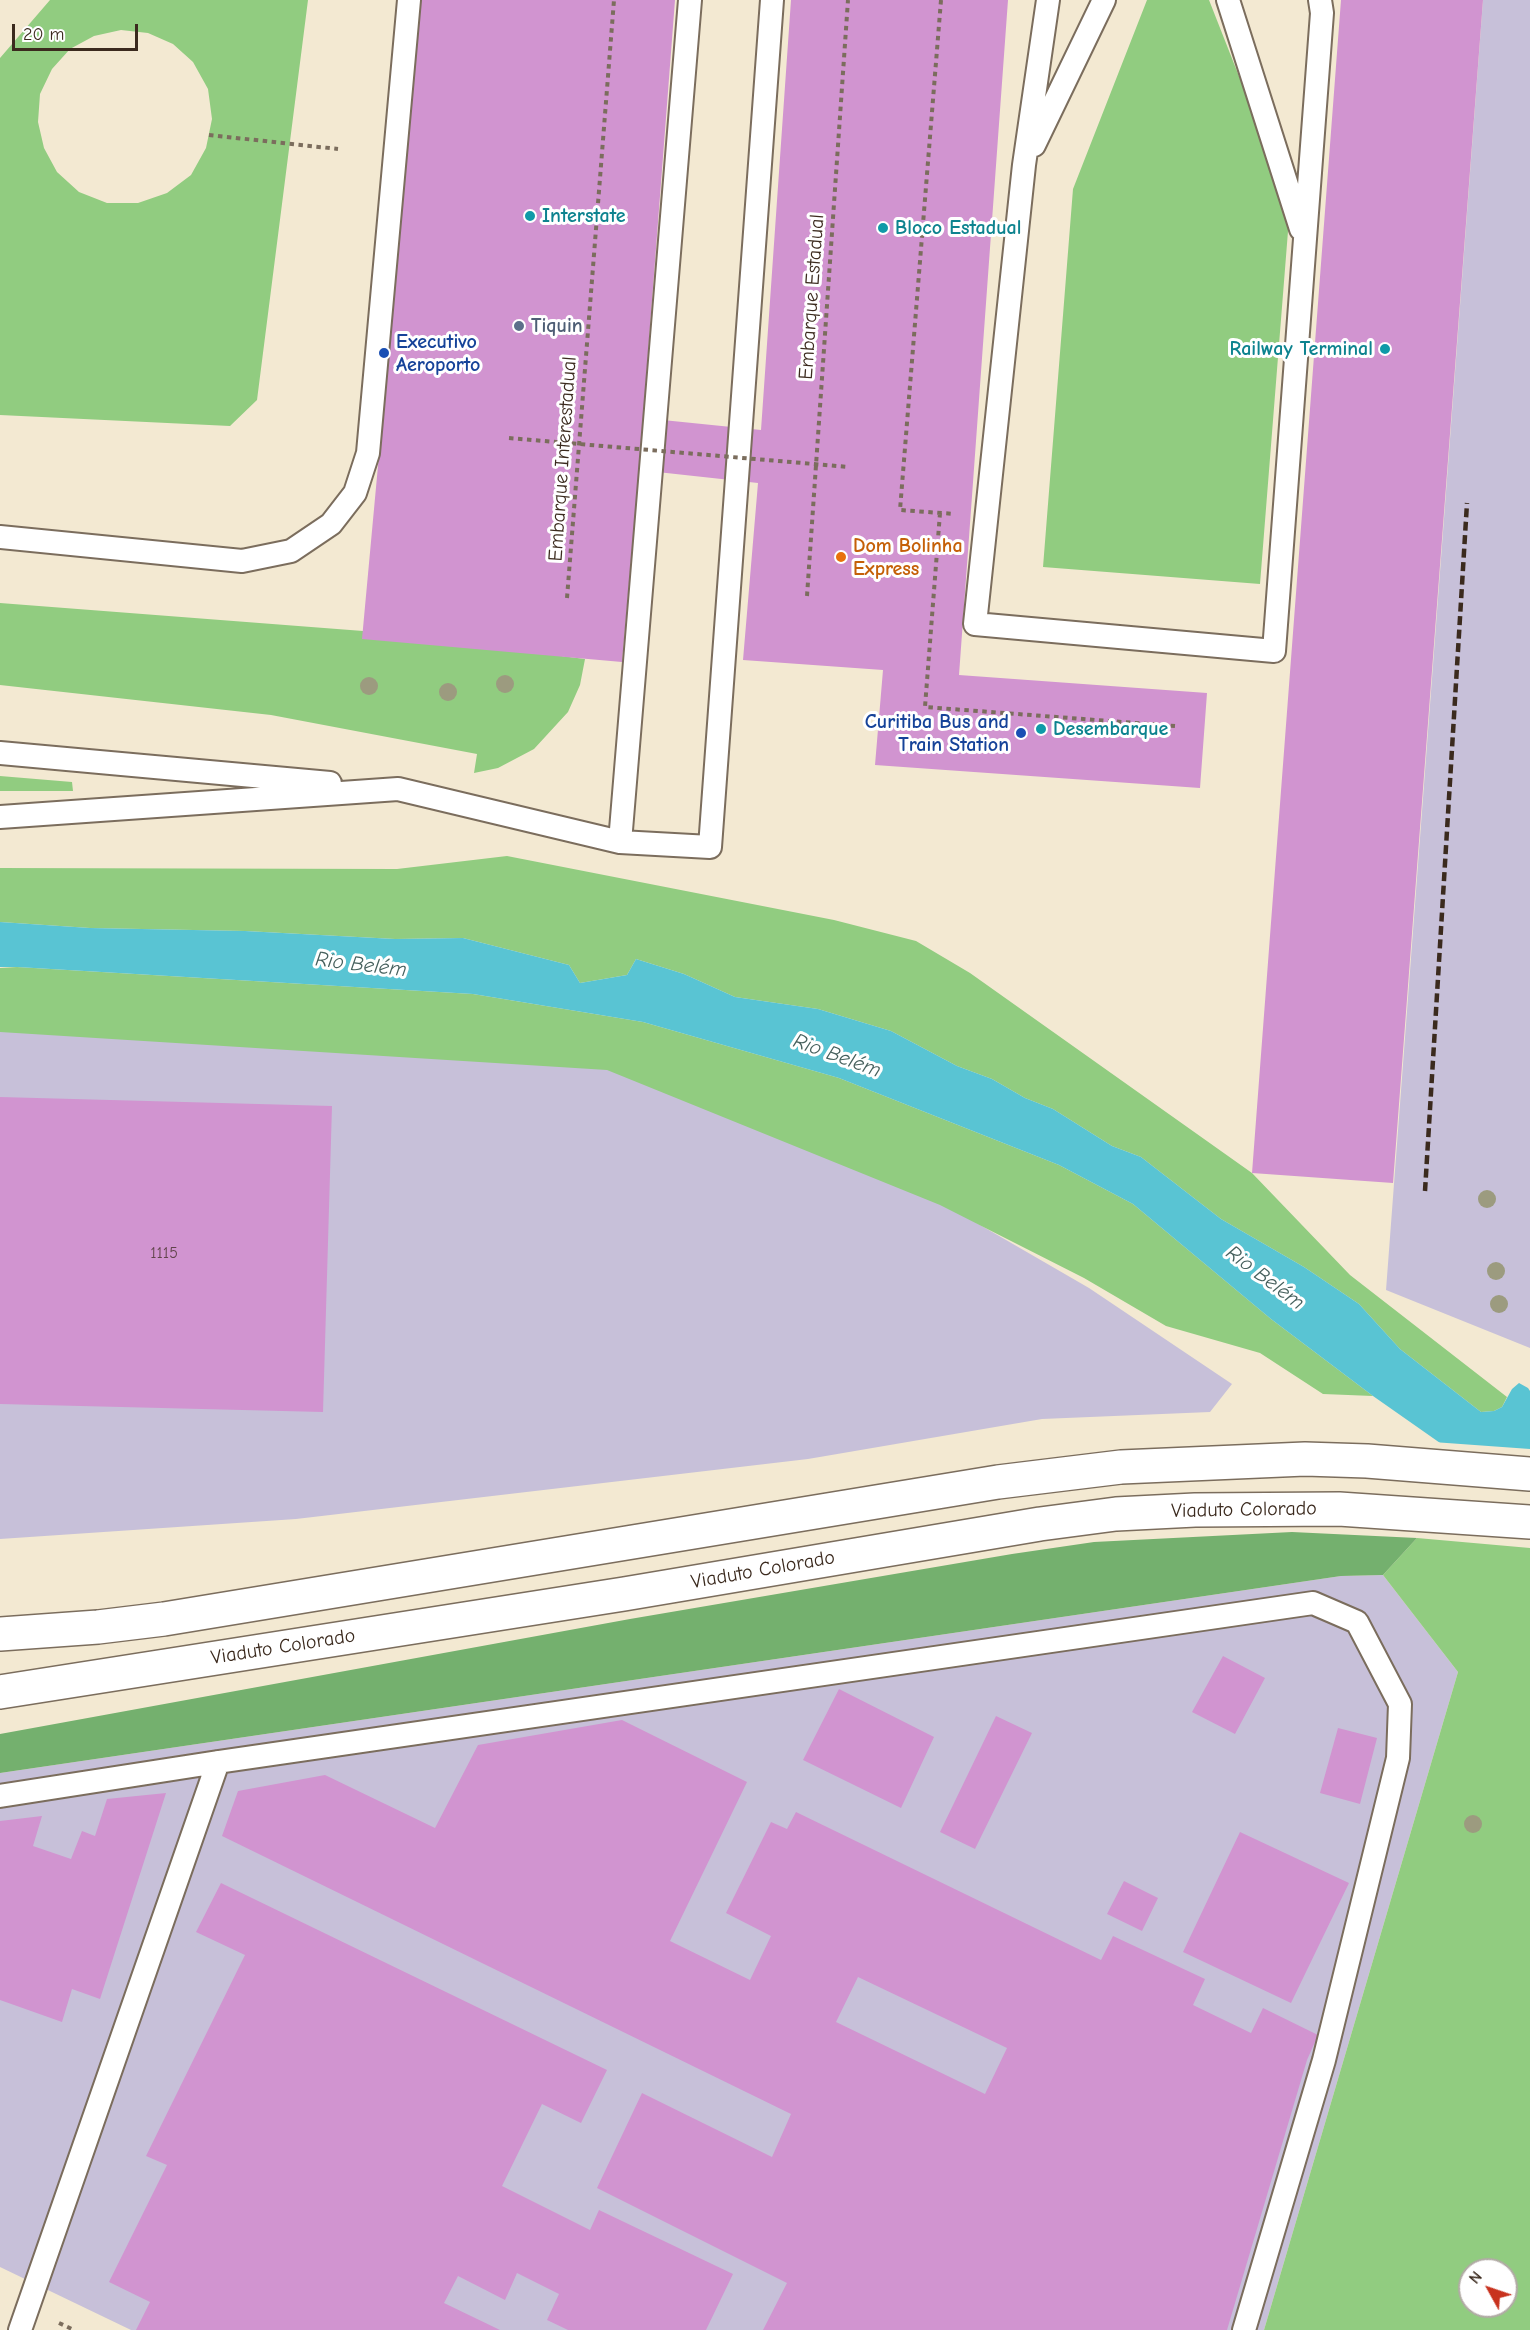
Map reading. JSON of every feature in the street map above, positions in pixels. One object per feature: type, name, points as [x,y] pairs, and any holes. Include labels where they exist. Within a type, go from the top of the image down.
[{"type":"main road","points":[[0,1634],[98,1628],[164,1619],[621,1542],[998,1482],[1121,1467],[1305,1459],[1367,1461],[1530,1474]]},
{"type":"main road","name":"Viaduto Colorado","points":[[0,1692],[624,1594],[1040,1524],[1116,1514],[1195,1510],[1339,1509],[1530,1522]]},
{"type":"lane","points":[[0,537],[242,561],[291,551],[331,524],[355,493],[368,453],[409,0]]},
{"type":"lane","points":[[620,842],[690,0]]},
{"type":"lane","points":[[0,753],[398,789],[620,842],[710,847],[772,0]]},
{"type":"lane","points":[[1048,0],[1024,165],[975,624],[1274,651],[1322,14],[1320,0]]},
{"type":"lane","points":[[1024,165],[1104,0]]},
{"type":"lane","points":[[1228,0],[1304,239]]},
{"type":"lane","points":[[0,817],[398,789]]},
{"type":"lane","points":[[0,1796],[218,1762],[1313,1603],[1357,1623],[1400,1704],[1398,1758],[1324,2060],[1244,2330]]},
{"type":"lane","points":[[20,2330],[218,1762]]},
{"type":"path","name":"Embarque Interestadual","points":[[567,597],[614,0]]},
{"type":"path","name":"Embarque Estadual","points":[[807,596],[848,0]]},
{"type":"path","points":[[941,0],[900,510],[987,516]]},
{"type":"path","points":[[209,135],[338,149]]},
{"type":"path","points":[[509,438],[849,467]]},
{"type":"path","points":[[940,513],[925,707],[1175,726]]},
{"type":"shaded area","points":[[1483,0],[1530,0],[1530,1348],[1386,1290]]},
{"type":"shaded area","points":[[201,1026],[649,1073],[911,1185],[1089,1288],[1232,1384],[1210,1412],[1042,1419],[808,1459],[296,1519],[0,1539],[0,1031]]},
{"type":"shaded area","points":[[1383,1575],[1458,1672],[1264,2330],[131,2330],[0,2267],[0,1773],[1341,1576]]},
{"type":"green space","points":[[50,0],[308,0],[257,400],[230,426],[0,415],[0,58]],"holes":[[[121,30],[148,33],[173,44],[193,62],[208,89],[212,119],[206,148],[191,175],[167,193],[138,203],[107,203],[79,192],[57,172],[44,148],[38,122],[40,94],[52,69],[70,49],[94,36]]]},
{"type":"green space","points":[[1147,0],[1209,0],[1290,206],[1260,584],[1043,567],[1073,189]]},
{"type":"green space","points":[[0,603],[363,631],[585,659],[580,685],[568,712],[534,749],[498,768],[474,773],[477,754],[271,715],[0,685]]},
{"type":"green space","points":[[0,776],[72,782],[73,791],[0,791]]},
{"type":"green space","points":[[507,856],[834,920],[916,941],[970,973],[1252,1173],[1350,1275],[1507,1397],[1502,1407],[1494,1411],[1481,1412],[1400,1349],[1359,1304],[1304,1267],[1221,1219],[1141,1157],[1112,1146],[1053,1109],[1025,1098],[992,1079],[957,1066],[891,1031],[818,1009],[735,997],[684,974],[636,959],[627,975],[580,983],[569,965],[463,938],[395,939],[245,931],[90,928],[0,922],[0,868],[397,869]]},
{"type":"green space","points":[[17,967],[473,994],[643,1022],[839,1078],[1059,1165],[1133,1204],[1271,1319],[1373,1396],[1323,1394],[1260,1353],[1166,1326],[1084,1278],[940,1205],[607,1070],[0,1032],[0,968]]},
{"type":"green space","points":[[1292,1532],[1417,1538],[1383,1575],[1341,1576],[0,1773],[0,1734],[630,1619],[1012,1554],[1094,1542]]},
{"type":"green space","points":[[1417,1538],[1530,1548],[1530,2330],[1264,2330],[1458,1672],[1383,1575]]},
{"type":"water","name":"Rio Belém","points":[[0,922],[90,928],[245,931],[395,939],[463,938],[569,965],[580,983],[627,975],[636,959],[684,974],[735,997],[818,1009],[891,1031],[957,1066],[992,1079],[1025,1098],[1053,1109],[1112,1146],[1141,1157],[1221,1219],[1304,1267],[1359,1304],[1400,1349],[1481,1412],[1494,1411],[1502,1407],[1512,1389],[1519,1383],[1528,1388],[1530,1391],[1530,1498],[1510,1492],[1373,1396],[1271,1319],[1133,1204],[1059,1165],[839,1078],[643,1022],[473,994],[0,967]]},
{"type":"pier","points":[[1433,1442],[1530,1449],[1530,1501],[1509,1495]]},
{"type":"building","points":[[421,0],[675,0],[643,418],[761,430],[791,0],[1008,0],[959,675],[1207,693],[1200,788],[875,765],[883,670],[743,660],[758,483],[639,470],[622,662],[362,639]]},
{"type":"building","name":"Railway Terminal","points":[[1341,0],[1483,0],[1393,1183],[1252,1173]]},
{"type":"building","points":[[0,1097],[332,1106],[323,1412],[0,1404]]},
{"type":"building","points":[[1223,1656],[1265,1678],[1235,1734],[1192,1712]]},
{"type":"building","points":[[839,1689],[934,1737],[901,1808],[803,1760]]},
{"type":"building","points":[[996,1716],[1032,1733],[975,1849],[940,1832]]},
{"type":"building","points":[[622,1720],[747,1782],[670,1941],[750,1980],[771,1936],[726,1913],[771,1822],[787,1829],[796,1812],[1101,1960],[1113,1936],[1205,1979],[1193,2005],[1251,2033],[1263,2008],[1318,2035],[1307,2060],[1227,2330],[763,2330],[787,2283],[597,2188],[642,2093],[772,2157],[791,2114],[222,1836],[238,1791],[325,1775],[435,1828],[478,1745]],"holes":[[[858,1977],[1007,2048],[985,2094],[836,2022]]]},
{"type":"building","points":[[1338,1728],[1377,1738],[1360,1804],[1320,1793]]},
{"type":"building","points":[[166,1793],[100,1999],[72,1989],[62,2022],[0,2000],[0,1821],[42,1816],[33,1846],[71,1859],[82,1831],[95,1836],[107,1799]]},
{"type":"building","points":[[1240,1832],[1349,1883],[1291,2003],[1183,1952]]},
{"type":"building","points":[[1124,1881],[1158,1898],[1142,1931],[1107,1914]]},
{"type":"building","points":[[221,1883],[607,2070],[581,2123],[542,2104],[502,2186],[590,2230],[599,2210],[733,2274],[706,2330],[568,2330],[547,2320],[559,2294],[517,2273],[505,2300],[458,2276],[444,2303],[500,2330],[136,2330],[150,2302],[109,2282],[167,2165],[146,2156],[245,1955],[196,1932]]},
{"type":"railway","points":[[1425,1191],[1467,503]]},
{"type":"place","name":"Interstate","points":[[530,216]]},
{"type":"place","name":"Bloco Estadual","points":[[883,228]]},
{"type":"place","name":"Tiquin","points":[[519,326]]},
{"type":"place","name":"Railway Terminal","points":[[1385,349]]},
{"type":"place","name":"Executivo Aeroporto","points":[[384,353]]},
{"type":"place","name":"Dom Bolinha Express","points":[[841,557]]},
{"type":"place","name":"Desembarque","points":[[1041,729]]},
{"type":"place","name":"Curitiba Bus and Train Station","points":[[1021,733]]}]
